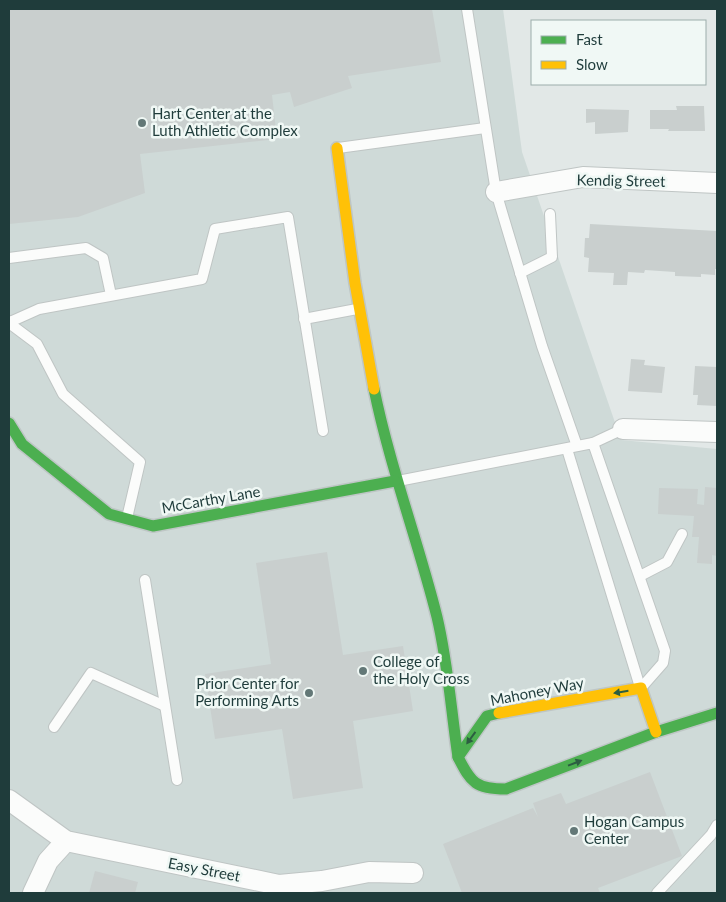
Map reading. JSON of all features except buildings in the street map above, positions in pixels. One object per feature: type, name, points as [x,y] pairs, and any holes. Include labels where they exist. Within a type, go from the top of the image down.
[{"type":"street","points":[[337,148],[360,308],[380,416],[395,481],[410,522],[437,619],[458,757],[469,780],[486,790],[506,789],[656,732],[717,713]]},
{"type":"street","name":"Kendig Street","points":[[496,192],[583,177],[717,183]]},
{"type":"street","name":"McCarthy Lane","points":[[9,422],[22,444],[109,514],[153,526],[395,481]]},
{"type":"street","points":[[622,429],[717,432]]},
{"type":"street","points":[[641,688],[656,732]]},
{"type":"street","name":"Mahoney Way","points":[[458,757],[487,716],[520,708],[641,688]]},
{"type":"street","name":"Easy Street","points":[[9,800],[66,841],[279,889],[369,872],[413,874]]},
{"type":"street","points":[[33,893],[48,861],[66,841]]},
{"type":"lane","points":[[467,9],[496,192],[641,688]]},
{"type":"lane","points":[[337,148],[485,128]]},
{"type":"lane","points":[[520,273],[552,257],[550,214]]},
{"type":"lane","points":[[126,518],[140,462],[63,394],[37,344],[9,322],[39,309],[202,279],[215,229],[288,217],[323,431]]},
{"type":"lane","points":[[9,258],[86,248],[103,258],[111,295]]},
{"type":"lane","points":[[304,319],[360,308]]},
{"type":"lane","points":[[395,481],[572,448],[593,443],[622,429]]},
{"type":"lane","points":[[593,443],[665,650],[663,663],[641,688]]},
{"type":"lane","points":[[640,576],[667,562],[682,534]]},
{"type":"lane","points":[[145,580],[177,780]]},
{"type":"lane","points":[[54,727],[91,673],[165,706]]},
{"type":"lane","points":[[657,893],[711,835],[717,825]]},
{"type":"shaded area","name":"College of the Holy Cross","points":[[9,9],[503,9],[522,152],[621,440],[717,449],[717,893],[9,893]]},
{"type":"traffic: fast","points":[[374,389],[388,447],[441,634],[458,757]]},
{"type":"traffic: fast","points":[[9,423],[22,444],[109,514],[153,526],[395,481]]},
{"type":"traffic: fast","points":[[499,713],[487,716],[458,757],[471,779],[481,786],[496,789],[506,789],[656,732],[717,713]]},
{"type":"traffic: slow","points":[[337,148],[355,283],[374,389]]},
{"type":"traffic: slow","points":[[499,713],[641,688],[656,732]]},
{"type":"place","name":"Hart Center at the Luth Athletic Complex","points":[[142,123]]},
{"type":"place","name":"College of the Holy Cross","points":[[363,671]]},
{"type":"place","name":"Prior Center for Performing Arts","points":[[309,693]]},
{"type":"place","name":"Hogan Campus Center","points":[[574,831]]}]
